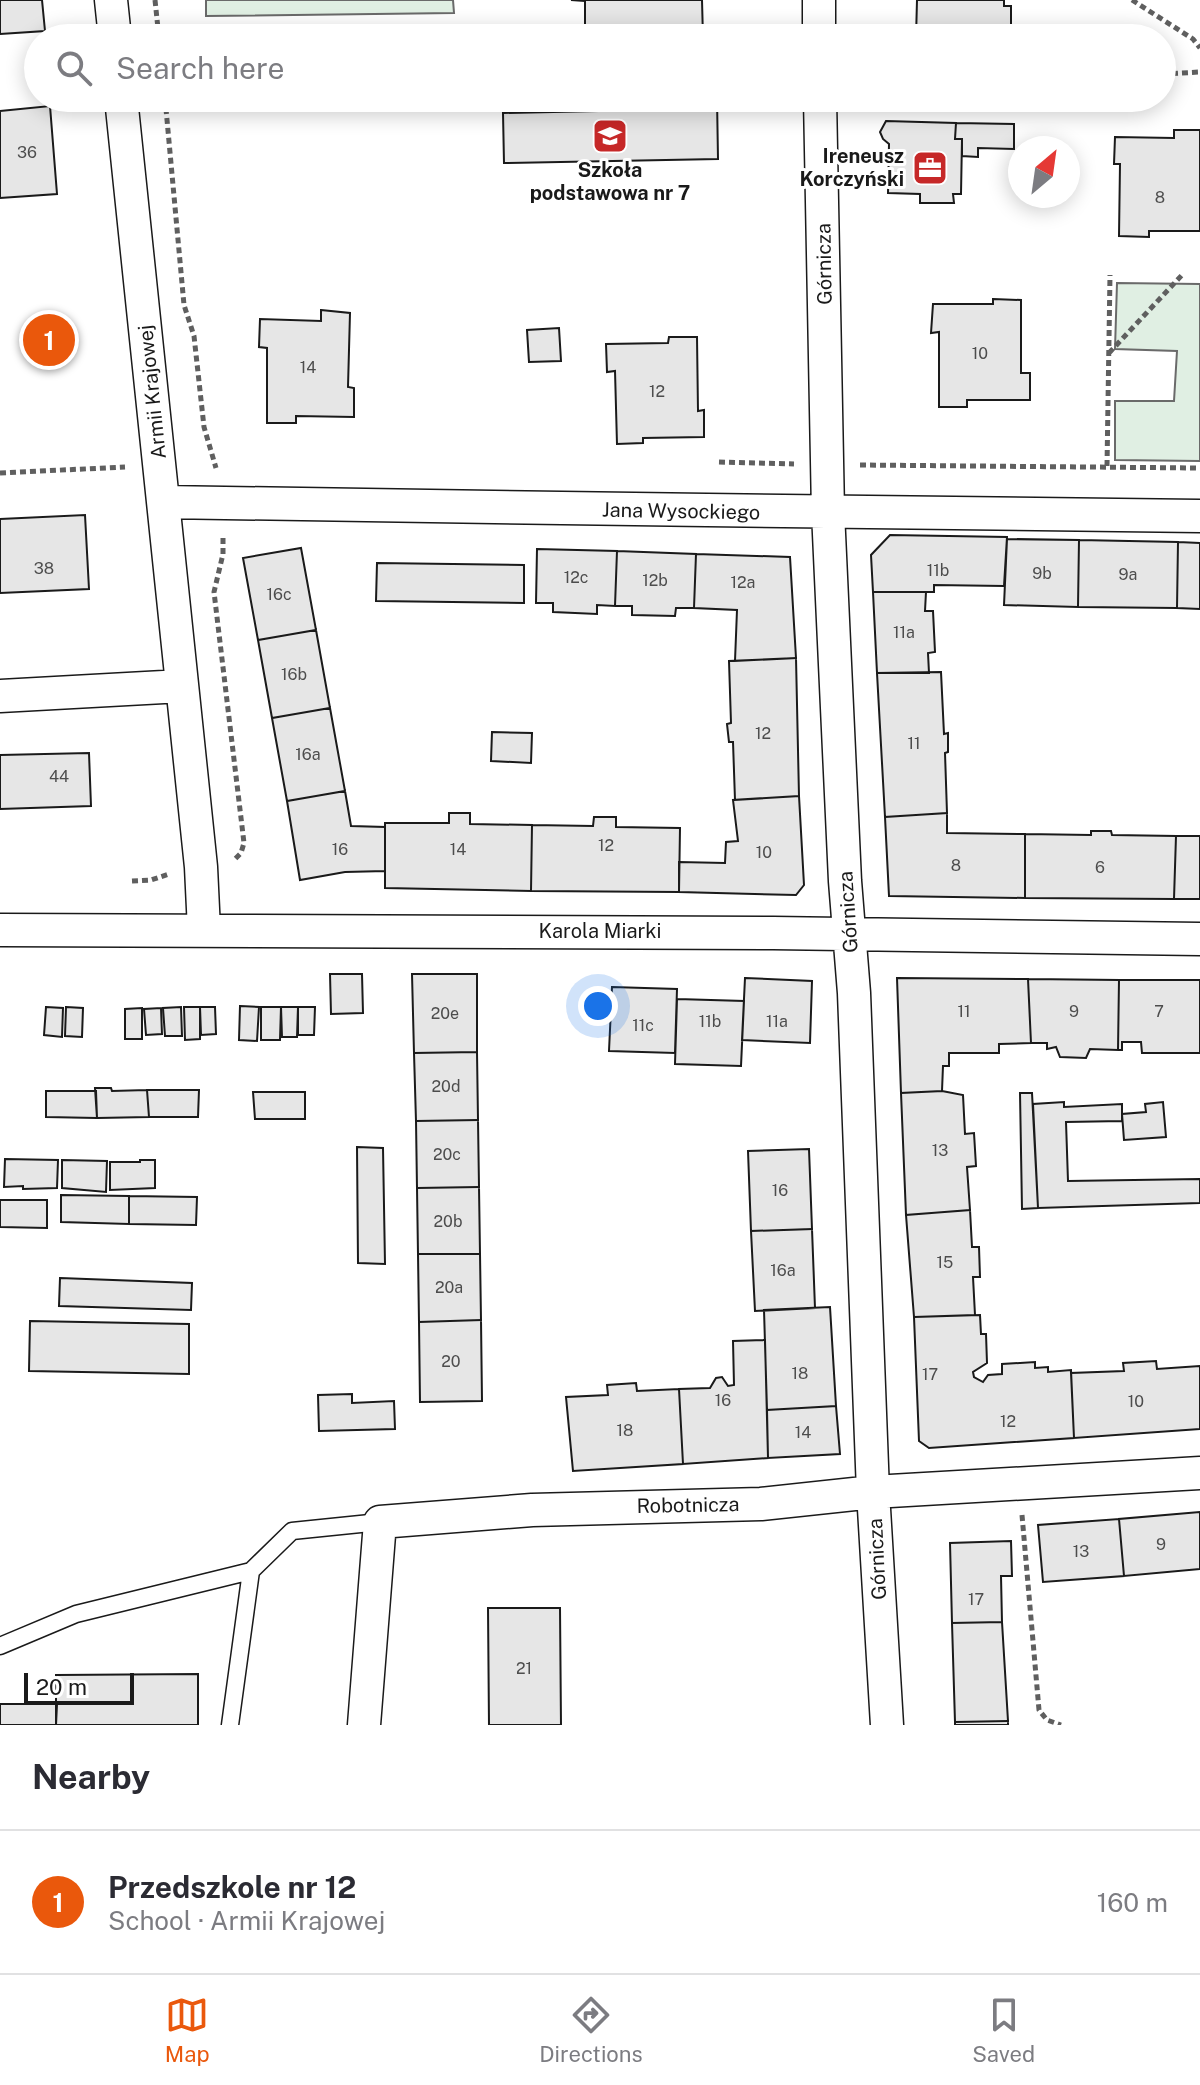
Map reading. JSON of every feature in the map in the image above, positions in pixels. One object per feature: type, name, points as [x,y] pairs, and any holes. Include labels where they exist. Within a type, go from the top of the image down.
[{"type":"street","points":[[111,0],[114,24]]},
{"type":"street","points":[[819,0],[819,24]]},
{"type":"street","name":"Armii Krajowej","points":[[122,112],[201,867],[204,930]]},
{"type":"street","name":"Górnicza","points":[[820,112],[828,512],[850,936],[873,1492],[887,1725]]},
{"type":"street","name":"Jana Wysockiego","points":[[163,502],[1200,516]]},
{"type":"street","points":[[0,696],[182,686]]},
{"type":"street","name":"Karola Miarki","points":[[0,930],[742,932],[1200,939]]},
{"type":"street","name":"Robotnicza","points":[[380,1522],[532,1510],[761,1504],[873,1492],[1200,1473]]},
{"type":"street","points":[[364,1725],[380,1522]]},
{"type":"lane","points":[[0,1646],[76,1614],[251,1571],[292,1531],[380,1522]]},
{"type":"lane","points":[[230,1725],[251,1571]]},
{"type":"path","points":[[155,0],[158,24]]},
{"type":"path","points":[[1132,0],[1170,24]]},
{"type":"path","points":[[1176,28],[1193,39],[1200,48]]},
{"type":"path","points":[[1176,73],[1200,72]]},
{"type":"path","points":[[166,112],[184,305],[194,336],[204,427],[213,452],[218,482]]},
{"type":"path","points":[[1107,466],[1110,275]]},
{"type":"path","points":[[1109,354],[1182,275]]},
{"type":"path","points":[[719,462],[1200,468]]},
{"type":"path","points":[[0,473],[136,467]]},
{"type":"path","points":[[222,531],[223,554],[214,592],[244,843],[241,853]]},
{"type":"path","points":[[132,881],[151,880],[174,871]]},
{"type":"path","points":[[1019,1484],[1039,1710],[1047,1720],[1061,1725]]},
{"type":"green space","points":[[206,0],[453,0],[454,13],[206,16]]},
{"type":"green space","points":[[1117,283],[1200,284],[1200,461],[1115,460],[1115,401],[1174,401],[1177,351],[1115,349]]},
{"type":"building","points":[[0,0],[42,0],[44,24],[24,24],[24,32],[0,34]]},
{"type":"building","points":[[571,0],[702,0],[703,24],[585,24],[585,1]]},
{"type":"building","points":[[917,0],[1004,0],[1004,6],[1011,6],[1011,24],[916,24]]},
{"type":"building","points":[[24,109],[24,112],[50,112],[57,194],[0,198],[0,111]]},
{"type":"building","name":"Szkoła podstawowa nr 7","points":[[717,112],[718,159],[504,163],[503,113]]},
{"type":"building","points":[[886,121],[956,123],[955,139],[962,139],[961,194],[953,194],[954,203],[920,203],[920,194],[888,193],[889,144],[880,132]]},
{"type":"building","points":[[956,123],[1014,124],[1014,136],[1008,136],[1008,149],[978,148],[978,157],[962,156],[962,139],[955,139]]},
{"type":"building","points":[[1174,130],[1200,130],[1200,231],[1149,231],[1149,237],[1119,236],[1120,164],[1114,164],[1115,137],[1174,138]]},
{"type":"building","points":[[993,299],[1021,300],[1021,373],[1030,373],[1030,400],[967,400],[967,407],[939,407],[939,332],[931,333],[933,304],[993,304]]},
{"type":"building","points":[[321,310],[350,313],[348,387],[354,388],[354,417],[296,416],[296,423],[267,423],[267,348],[259,347],[260,319],[321,321]]},
{"type":"building","points":[[559,328],[561,361],[529,362],[527,330]]},
{"type":"building","points":[[669,337],[697,337],[698,411],[704,410],[704,437],[643,438],[643,443],[617,444],[615,371],[607,372],[606,344],[668,343]]},
{"type":"building","points":[[85,515],[89,589],[0,593],[0,519]]},
{"type":"building","points":[[890,535],[1007,537],[1004,586],[934,585],[934,592],[873,592],[871,555]]},
{"type":"building","points":[[1007,539],[1079,540],[1078,607],[1004,605]]},
{"type":"building","points":[[1079,540],[1178,542],[1177,608],[1078,607]]},
{"type":"building","points":[[1178,542],[1200,543],[1200,609],[1177,608]]},
{"type":"building","points":[[301,548],[316,630],[258,640],[243,558]]},
{"type":"building","points":[[537,549],[617,551],[615,606],[597,605],[597,614],[553,612],[553,603],[536,603]]},
{"type":"building","points":[[617,551],[696,554],[694,608],[676,608],[675,616],[632,615],[632,606],[615,606]]},
{"type":"building","points":[[696,554],[790,557],[796,658],[735,661],[737,610],[694,608]]},
{"type":"building","points":[[377,563],[524,565],[524,603],[376,601]]},
{"type":"building","points":[[873,592],[926,592],[925,611],[933,611],[935,652],[928,653],[929,673],[877,673]]},
{"type":"building","points":[[316,630],[330,708],[272,718],[258,640]]},
{"type":"building","points":[[796,658],[799,796],[735,800],[733,742],[729,742],[727,724],[731,723],[729,661]]},
{"type":"building","points":[[941,672],[944,734],[948,733],[948,752],[945,753],[947,813],[885,817],[877,673]]},
{"type":"building","points":[[330,708],[345,791],[287,801],[272,718]]},
{"type":"building","points":[[492,732],[532,733],[531,763],[491,761]]},
{"type":"building","points":[[89,753],[91,806],[0,809],[0,755]]},
{"type":"building","points":[[345,791],[351,826],[385,827],[385,871],[345,872],[300,880],[287,801]]},
{"type":"building","points":[[799,796],[804,885],[796,895],[679,892],[679,862],[725,863],[726,842],[738,841],[733,800]]},
{"type":"building","points":[[449,813],[470,813],[470,824],[532,825],[531,891],[385,888],[385,823],[449,823]]},
{"type":"building","points":[[947,813],[947,833],[1025,834],[1025,898],[889,896],[885,817]]},
{"type":"building","points":[[594,817],[616,817],[616,827],[680,828],[679,892],[531,891],[532,825],[593,826]]},
{"type":"building","points":[[1091,831],[1111,831],[1112,835],[1176,836],[1174,899],[1025,898],[1025,834],[1091,835]]},
{"type":"building","points":[[1176,836],[1200,836],[1200,899],[1174,899]]},
{"type":"building","points":[[330,974],[362,974],[363,1013],[331,1014]]},
{"type":"building","points":[[412,974],[477,974],[477,1052],[414,1053]]},
{"type":"building","points":[[745,978],[812,981],[810,1043],[742,1040]]},
{"type":"building","points":[[897,978],[1028,979],[1031,1043],[999,1044],[999,1053],[949,1053],[949,1066],[943,1066],[942,1091],[901,1093]]},
{"type":"building","points":[[1028,979],[1119,980],[1118,1050],[1090,1049],[1086,1058],[1060,1057],[1056,1047],[1047,1049],[1047,1043],[1031,1043]]},
{"type":"building","points":[[1119,980],[1200,980],[1200,1053],[1142,1053],[1141,1042],[1122,1042],[1122,1050],[1118,1050]]},
{"type":"building","points":[[612,987],[677,989],[675,1053],[609,1051]]},
{"type":"building","points":[[677,999],[744,1001],[741,1066],[675,1064]]},
{"type":"building","points":[[240,1006],[259,1007],[257,1041],[239,1040]]},
{"type":"building","points":[[46,1007],[63,1008],[62,1037],[44,1035]]},
{"type":"building","points":[[66,1007],[83,1008],[82,1037],[65,1036]]},
{"type":"building","points":[[181,1007],[182,1036],[165,1036],[163,1008]]},
{"type":"building","points":[[184,1007],[200,1007],[200,1039],[185,1040]]},
{"type":"building","points":[[200,1007],[215,1007],[216,1034],[201,1035]]},
{"type":"building","points":[[261,1007],[281,1007],[280,1040],[261,1040]]},
{"type":"building","points":[[281,1007],[298,1007],[297,1037],[282,1037]]},
{"type":"building","points":[[298,1007],[315,1007],[314,1035],[298,1035]]},
{"type":"building","points":[[142,1008],[142,1039],[125,1039],[125,1009]]},
{"type":"building","points":[[161,1008],[162,1034],[146,1035],[144,1009]]},
{"type":"building","points":[[477,1052],[478,1120],[416,1121],[414,1053]]},
{"type":"building","points":[[95,1088],[147,1090],[149,1117],[97,1118]]},
{"type":"building","points":[[147,1090],[199,1090],[198,1117],[149,1117]]},
{"type":"building","points":[[46,1091],[96,1091],[97,1118],[46,1117]]},
{"type":"building","points":[[942,1091],[963,1095],[965,1134],[974,1133],[976,1166],[967,1167],[970,1210],[906,1215],[901,1093]]},
{"type":"building","points":[[253,1092],[305,1092],[305,1119],[255,1119]]},
{"type":"building","points":[[1020,1093],[1032,1093],[1038,1208],[1022,1209]]},
{"type":"building","points":[[1064,1102],[1064,1107],[1122,1104],[1122,1121],[1066,1122],[1068,1181],[1200,1179],[1200,1203],[1038,1208],[1033,1104]]},
{"type":"building","points":[[1163,1102],[1166,1137],[1124,1140],[1122,1114],[1146,1112],[1145,1104]]},
{"type":"building","points":[[478,1120],[479,1187],[417,1188],[416,1121]]},
{"type":"building","points":[[357,1147],[383,1148],[385,1264],[358,1263]]},
{"type":"building","points":[[809,1149],[812,1229],[751,1231],[748,1151]]},
{"type":"building","points":[[5,1159],[58,1160],[57,1188],[4,1187]]},
{"type":"building","points":[[62,1160],[107,1161],[106,1192],[62,1188]]},
{"type":"building","points":[[155,1160],[155,1188],[110,1190],[110,1162]]},
{"type":"building","points":[[479,1187],[480,1254],[418,1254],[417,1188]]},
{"type":"building","points":[[61,1195],[129,1196],[129,1224],[61,1222]]},
{"type":"building","points":[[129,1196],[197,1197],[196,1225],[129,1224]]},
{"type":"building","points":[[0,1200],[47,1200],[47,1228],[0,1227]]},
{"type":"building","points":[[970,1210],[972,1247],[979,1247],[980,1277],[973,1277],[975,1315],[914,1317],[906,1215]]},
{"type":"building","points":[[812,1229],[815,1308],[755,1311],[751,1231]]},
{"type":"building","points":[[418,1254],[480,1254],[481,1320],[419,1322]]},
{"type":"building","points":[[60,1278],[192,1283],[191,1310],[59,1306]]},
{"type":"building","points":[[830,1307],[836,1406],[767,1410],[764,1310]]},
{"type":"building","points":[[980,1315],[981,1334],[986,1334],[987,1363],[973,1372],[974,1377],[983,1382],[988,1375],[1002,1374],[1002,1364],[1035,1362],[1035,1368],[1048,1367],[1048,1372],[1071,1370],[1074,1438],[929,1448],[919,1441],[914,1317]]},
{"type":"building","points":[[481,1320],[482,1401],[420,1402],[419,1322]]},
{"type":"building","points":[[30,1321],[189,1324],[189,1374],[29,1371]]},
{"type":"building","points":[[765,1340],[768,1458],[683,1464],[679,1389],[710,1388],[716,1378],[722,1377],[728,1386],[734,1385],[733,1341]]},
{"type":"building","points":[[1156,1361],[1157,1369],[1200,1366],[1200,1429],[1074,1438],[1071,1373],[1124,1371],[1123,1363]]},
{"type":"building","points":[[636,1383],[637,1391],[679,1389],[683,1464],[573,1471],[566,1397],[608,1395],[607,1385]]},
{"type":"building","points":[[352,1394],[352,1403],[394,1401],[395,1429],[319,1431],[318,1395]]},
{"type":"building","points":[[836,1406],[840,1454],[768,1458],[767,1410]]},
{"type":"building","points":[[1200,1512],[1200,1569],[1124,1576],[1119,1519]]},
{"type":"building","points":[[1119,1519],[1124,1576],[1043,1582],[1038,1525]]},
{"type":"building","points":[[1011,1541],[1012,1576],[1001,1576],[1002,1622],[952,1623],[950,1543]]},
{"type":"building","points":[[488,1608],[560,1608],[561,1725],[489,1725]]},
{"type":"building","points":[[1002,1622],[1008,1721],[955,1722],[952,1623]]},
{"type":"building","points":[[198,1674],[198,1725],[56,1725],[56,1675]]},
{"type":"building","points":[[0,1704],[57,1704],[56,1725],[0,1725]]},
{"type":"building","points":[[1008,1721],[1008,1725],[955,1725],[955,1722]]},
{"type":"place","name":"Szkoła podstawowa nr 7","points":[[610,136]]},
{"type":"place","name":"Ireneusz Korczyński","points":[[930,168]]},
{"type":"place","name":"Przedszkole nr 12","points":[[49,340]]}]
